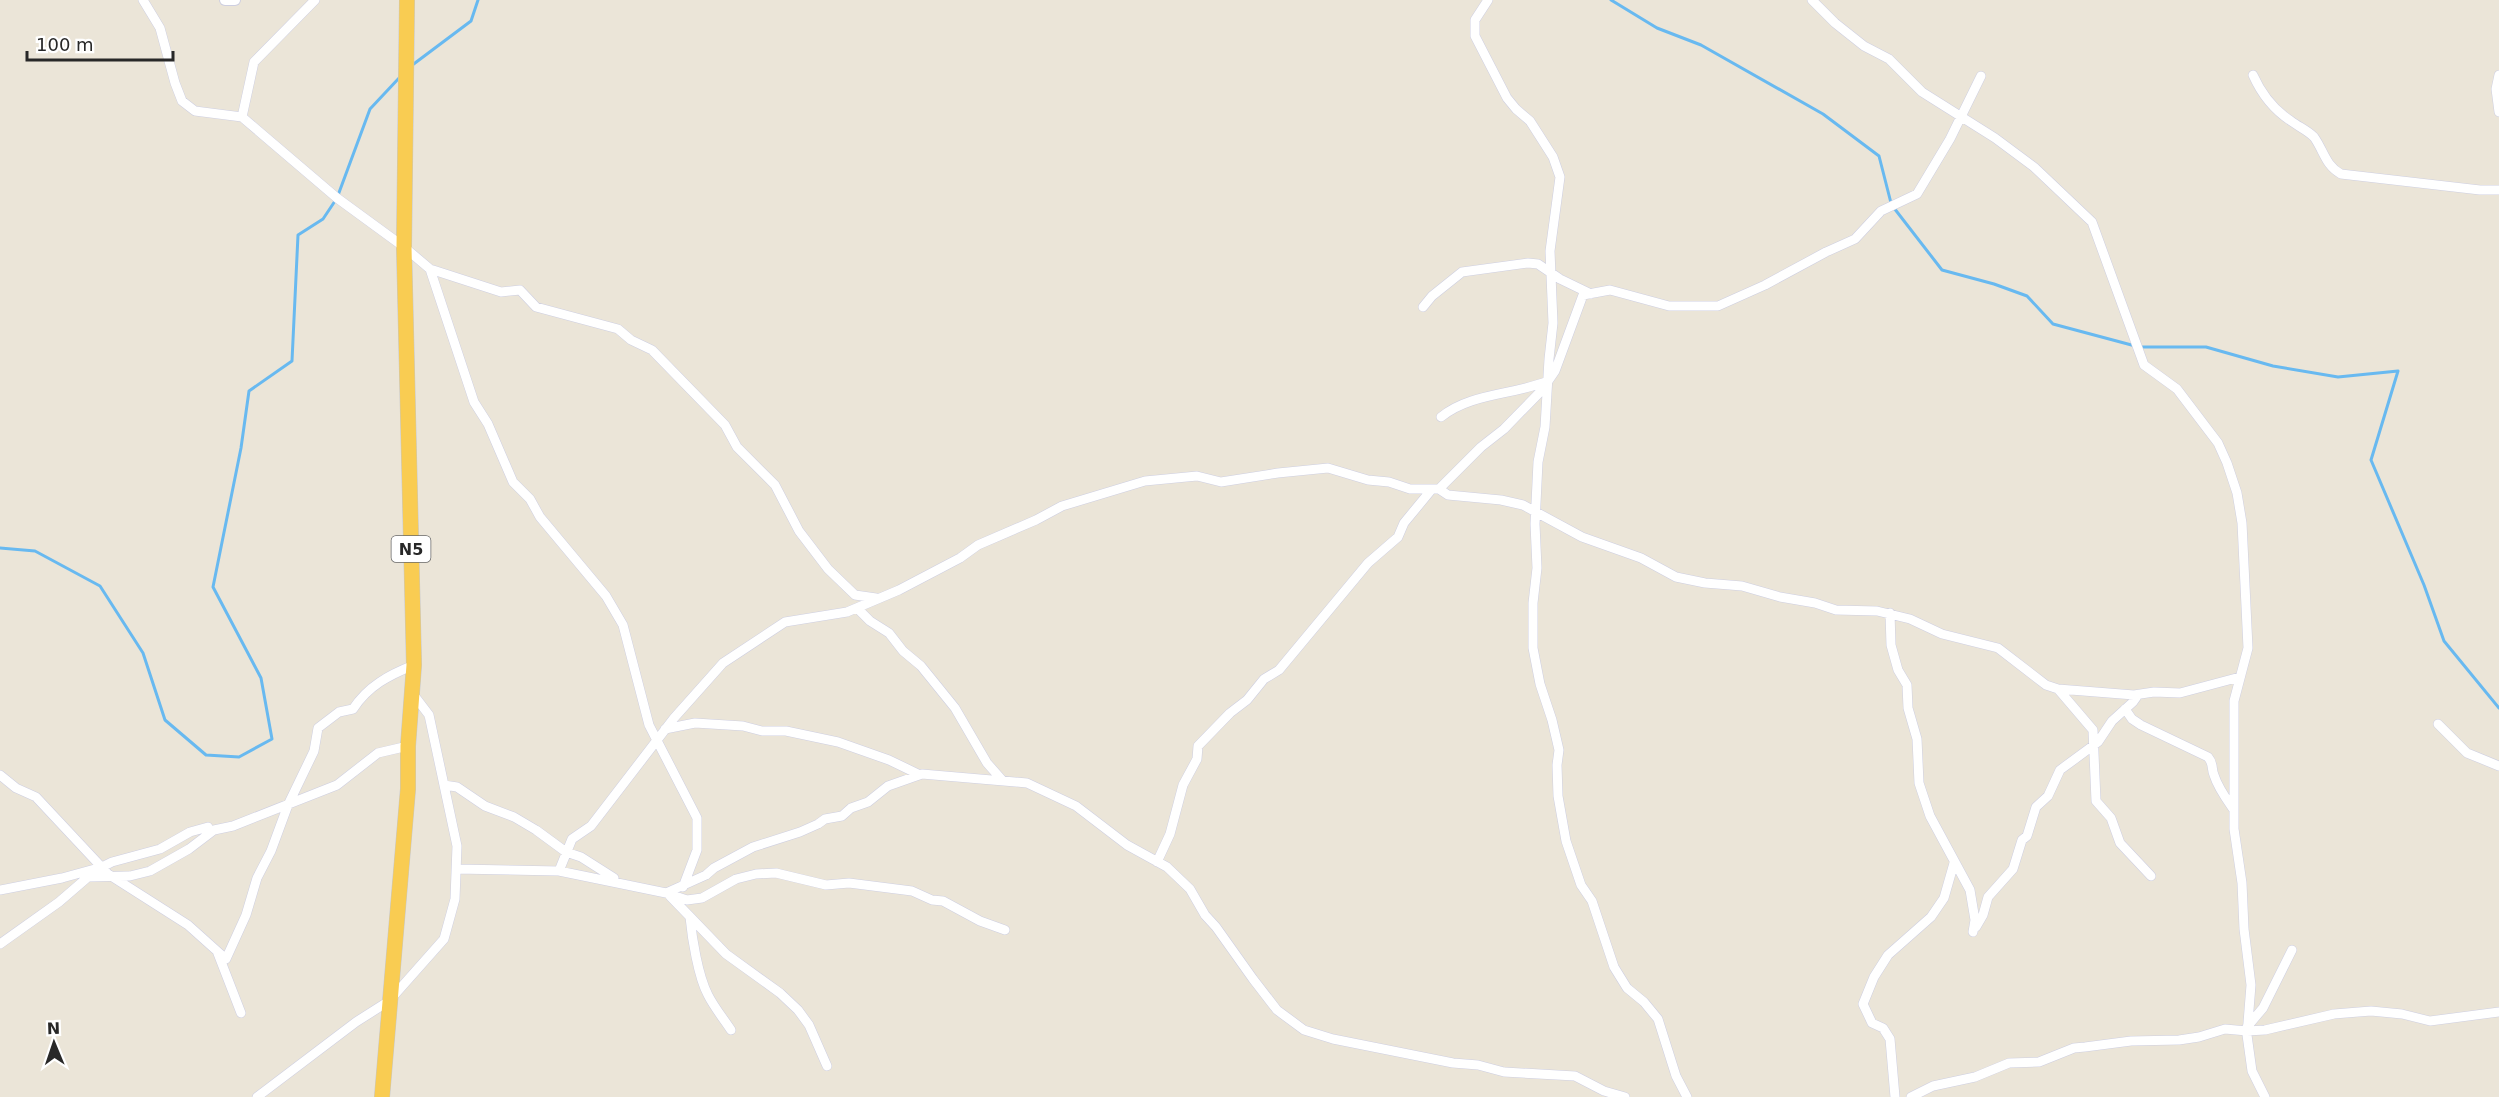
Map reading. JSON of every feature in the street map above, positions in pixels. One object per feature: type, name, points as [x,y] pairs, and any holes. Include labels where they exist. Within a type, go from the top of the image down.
[{"type":"highway","name":"N5","points":[[382,1097],[408,789],[408,746],[414,665],[404,247],[407,0]]},
{"type":"street","points":[[143,0],[160,28],[182,100],[195,111],[242,117],[337,198],[430,269],[501,292],[520,290],[536,307],[618,329],[631,340],[652,350],[725,425],[736,447],[776,485],[799,531],[828,569],[855,595],[878,598]]},
{"type":"street","points":[[225,0],[235,0]]},
{"type":"street","points":[[242,117],[254,62],[315,0]]},
{"type":"street","points":[[1488,0],[1475,20],[1475,36],[1507,98],[1516,110],[1530,121],[1553,157],[1560,177],[1550,251],[1553,323],[1545,427],[1538,462],[1537,568],[1533,603],[1533,648],[1540,684],[1559,750],[1558,795],[1566,841],[1581,885],[1592,901],[1614,968],[1627,988],[1644,1002],[1658,1019],[1676,1076],[1686,1097]]},
{"type":"street","points":[[1812,0],[1835,23],[1864,46],[1889,59],[1922,92],[1995,138],[2034,166],[2092,222],[2144,365],[2177,389],[2218,443],[2237,494],[2242,524],[2248,648],[2235,701],[2234,829],[2242,883],[2244,930],[2251,985],[2247,1029],[2252,1071],[2265,1097]]},
{"type":"street","points":[[2253,75],[2275,109],[2307,131],[2315,139],[2332,169],[2341,174],[2480,190],[2499,189]]},
{"type":"street","points":[[2499,75],[2496,89],[2499,112]]},
{"type":"street","points":[[1156,862],[1170,834],[1182,784],[1197,759],[1198,746],[1230,712],[1246,700],[1264,679],[1279,670],[1368,563],[1398,537],[1404,523],[1435,489],[1504,429],[1548,381],[1555,371],[1583,295],[1610,290],[1669,306],[1694,308],[1718,306],[1745,295],[1854,239],[1881,211],[1917,194],[1934,167],[1981,76]]},
{"type":"street","points":[[1423,308],[1432,296],[1462,272],[1527,263],[1538,264],[1591,294]]},
{"type":"street","points":[[430,269],[474,402],[488,424],[513,482],[606,596],[623,626],[649,725],[697,818],[697,849],[683,886]]},
{"type":"street","points":[[1441,417],[1478,399],[1548,381]]},
{"type":"street","points":[[559,871],[572,839],[591,826],[663,730],[723,663],[785,622],[847,612],[936,571],[978,545],[1062,506],[1145,481],[1197,476],[1221,482],[1328,468],[1410,489],[1435,489],[1448,495],[1511,502],[1536,512],[1582,537],[1641,558],[1676,577],[1705,583],[1742,586],[1836,610],[1890,613],[1910,619],[1942,634],[1998,648],[2046,685],[2058,689],[2138,695],[2154,692],[2180,693],[2240,677]]},
{"type":"street","points":[[857,608],[870,621],[889,633],[903,651],[921,666],[955,708],[987,763],[1002,780]]},
{"type":"street","points":[[1890,613],[1891,645],[1898,670],[1907,685],[1908,708],[1917,739],[1919,783],[1930,816],[1970,890],[1975,920],[1973,932],[1983,915],[1988,897],[2013,868],[2022,840],[2027,836],[2037,807],[2048,796],[2060,770],[2094,745],[2138,695]]},
{"type":"street","points":[[0,775],[16,788],[36,797],[81,847],[112,877],[188,924],[226,959],[246,915],[251,892],[272,851],[288,805],[314,751],[318,728],[339,712],[353,709],[362,696],[389,675],[414,665]]},
{"type":"street","points":[[2058,689],[2091,726],[2096,801],[2111,818],[2120,843],[2151,876]]},
{"type":"street","points":[[257,1097],[356,1022],[389,1001],[444,939],[455,899],[457,846],[429,715],[412,693]]},
{"type":"street","points":[[2125,709],[2132,719],[2141,725],[2208,757],[2213,763],[2213,773],[2217,782],[2235,810]]},
{"type":"street","points":[[663,730],[695,723],[743,726],[762,731],[786,731],[838,742],[872,753],[919,775],[1027,783],[1076,806],[1127,845],[1167,867],[1190,889],[1205,915],[1277,1010],[1304,1030],[1333,1039],[1453,1063],[1478,1065],[1504,1072],[1575,1076],[1604,1091],[1625,1097]]},
{"type":"street","points":[[2438,724],[2467,753],[2499,766]]},
{"type":"street","points":[[0,944],[59,902],[88,877],[130,876],[150,871],[189,849],[214,830],[233,826],[338,785],[378,753],[408,746]]},
{"type":"street","points":[[666,893],[706,875],[714,868],[753,847],[800,832],[825,819],[842,816],[851,808],[868,802],[888,786],[919,775]]},
{"type":"street","points":[[444,785],[457,787],[485,806],[514,817],[566,852],[581,857],[620,882]]},
{"type":"street","points":[[0,890],[62,878],[102,867],[160,849],[190,832],[208,827]]},
{"type":"street","points":[[1894,1097],[1890,1039],[1883,1028],[1872,1023],[1863,1004],[1874,977],[1888,955],[1931,917],[1944,898],[1954,863]]},
{"type":"street","points":[[456,869],[559,871],[620,882],[687,900],[702,898],[736,879],[756,874],[776,873],[826,885],[849,884],[912,891],[932,900],[943,901],[980,921],[1005,930]]},
{"type":"street","points":[[666,893],[726,954],[780,993],[798,1010],[809,1025],[827,1066]]},
{"type":"street","points":[[690,917],[702,980],[708,996],[731,1030]]},
{"type":"street","points":[[2247,1029],[2263,1008],[2292,950]]},
{"type":"street","points":[[217,951],[241,1013]]},
{"type":"street","points":[[1911,1097],[1933,1086],[1976,1077],[2009,1063],[2039,1062],[2074,1048],[2131,1041],[2179,1040],[2225,1029],[2284,1027],[2334,1014],[2371,1011],[2402,1014],[2430,1021],[2499,1012]]},
{"type":"waterway","points":[[411,66],[471,21],[478,0]]},
{"type":"waterway","points":[[1611,0],[1657,28],[1701,45],[1823,114],[1879,156],[1891,203]]},
{"type":"waterway","points":[[0,548],[35,551],[100,586],[143,653],[165,720],[206,755],[239,757],[272,739],[261,678],[213,587],[241,448],[249,391],[292,361],[298,235],[323,219],[337,198],[370,109],[400,77]]},
{"type":"waterway","points":[[1894,208],[1942,270],[1994,284],[2027,296],[2053,324],[2139,347],[2206,347],[2273,366],[2338,377],[2398,371],[2371,460],[2424,585],[2444,641],[2499,708]]}]
